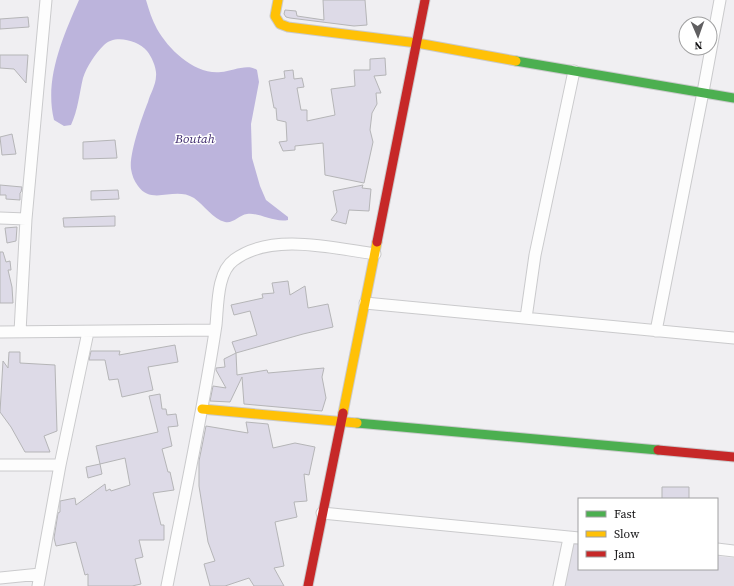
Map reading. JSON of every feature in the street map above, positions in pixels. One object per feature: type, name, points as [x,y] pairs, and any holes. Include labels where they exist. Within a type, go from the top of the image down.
[{"type":"street","points":[[20,332],[26,219],[46,0]]},
{"type":"street","points":[[278,0],[275,16],[280,24],[288,27],[417,43],[734,98]]},
{"type":"street","points":[[308,586],[425,0]]},
{"type":"street","points":[[656,331],[720,0]]},
{"type":"street","points":[[526,318],[535,255],[574,71]]},
{"type":"street","points":[[0,218],[26,219]]},
{"type":"street","points":[[167,586],[202,409],[215,330],[221,278],[226,267],[234,259],[266,246],[283,244],[308,244],[375,254]]},
{"type":"street","points":[[365,303],[734,338]]},
{"type":"street","points":[[0,332],[215,330]]},
{"type":"street","points":[[38,586],[60,465],[88,332]]},
{"type":"street","points":[[202,409],[734,457]]},
{"type":"street","points":[[0,465],[60,465]]},
{"type":"street","points":[[322,513],[574,538],[560,586]]},
{"type":"street","points":[[718,550],[734,551]]},
{"type":"street","points":[[0,578],[40,574]]},
{"type":"shaded area","points":[[573,543],[578,543],[578,570],[718,570],[718,556],[734,558],[734,586],[564,586]]},
{"type":"water","name":"Boutah","points":[[79,0],[146,0],[149,11],[162,37],[184,60],[202,70],[211,72],[221,72],[245,67],[257,70],[259,82],[251,124],[252,158],[260,186],[266,200],[288,217],[288,220],[283,221],[247,214],[231,222],[225,222],[216,218],[194,198],[179,194],[150,195],[138,186],[131,171],[132,154],[139,126],[155,83],[156,70],[151,56],[147,51],[132,41],[120,39],[114,40],[108,42],[97,52],[83,78],[77,108],[71,125],[64,126],[54,120],[51,89],[53,74],[61,43]]},
{"type":"building","points":[[323,0],[365,0],[367,25],[354,26],[290,18],[286,17],[284,14],[285,10],[296,11],[297,16],[324,20]]},
{"type":"building","points":[[28,17],[29,27],[0,29],[0,19]]},
{"type":"building","points":[[0,55],[28,55],[26,83],[14,69],[0,68]]},
{"type":"building","points":[[385,58],[386,75],[374,76],[381,93],[376,93],[377,104],[372,113],[370,130],[373,142],[364,183],[325,175],[323,143],[295,146],[295,150],[283,151],[279,142],[287,141],[286,122],[277,120],[276,108],[274,108],[269,81],[285,78],[284,71],[293,70],[294,79],[302,78],[304,87],[297,88],[301,110],[307,110],[307,121],[335,115],[331,89],[355,86],[354,70],[370,70],[370,59]]},
{"type":"building","points":[[12,134],[16,154],[2,155],[0,137]]},
{"type":"building","points":[[115,140],[117,158],[83,159],[83,142]]},
{"type":"building","points":[[0,185],[22,187],[20,200],[6,199],[6,195],[0,195]]},
{"type":"building","points":[[363,185],[362,188],[371,189],[369,211],[349,210],[346,224],[331,220],[337,212],[333,191]]},
{"type":"building","points":[[118,190],[119,199],[91,200],[91,191]]},
{"type":"building","points":[[115,216],[115,226],[64,227],[63,218]]},
{"type":"building","points":[[17,227],[16,241],[7,243],[5,228]]},
{"type":"building","points":[[0,252],[3,252],[6,262],[10,261],[11,270],[8,270],[12,287],[13,303],[0,303]]},
{"type":"building","points":[[288,281],[290,295],[305,286],[308,308],[328,304],[333,327],[236,353],[232,342],[257,335],[250,311],[234,315],[231,305],[263,298],[262,294],[274,293],[272,283]]},
{"type":"building","points":[[175,345],[178,362],[148,367],[153,390],[122,397],[118,379],[109,380],[105,360],[89,360],[91,351],[120,351],[119,355]]},
{"type":"building","points":[[9,352],[20,352],[20,363],[55,365],[57,431],[44,436],[50,452],[25,452],[11,427],[0,412],[3,361],[8,368]]},
{"type":"building","points":[[236,353],[237,375],[267,370],[268,373],[324,368],[322,377],[326,398],[322,411],[244,404],[242,377],[230,402],[210,401],[213,386],[226,388],[216,368],[225,367],[224,359]]},
{"type":"building","points":[[160,394],[162,409],[166,409],[167,415],[176,414],[178,426],[168,427],[172,446],[162,449],[168,472],[170,472],[174,490],[153,493],[161,525],[164,525],[164,540],[139,540],[143,557],[135,559],[141,584],[132,586],[88,586],[88,574],[85,575],[76,542],[56,546],[54,538],[58,513],[60,512],[60,501],[75,498],[76,505],[105,484],[106,491],[110,489],[111,491],[130,485],[125,458],[100,464],[96,446],[158,432],[149,396]]},
{"type":"building","points":[[246,422],[268,424],[273,448],[295,443],[315,447],[309,475],[304,474],[307,501],[294,502],[297,517],[275,522],[284,566],[274,568],[284,586],[254,586],[249,578],[225,586],[210,586],[204,564],[215,561],[208,542],[199,486],[199,461],[206,426],[248,433]]},
{"type":"building","points":[[100,464],[102,474],[88,478],[86,467]]},
{"type":"building","points":[[662,487],[689,487],[689,498],[662,498]]},
{"type":"traffic: fast","points":[[516,61],[734,98]]},
{"type":"traffic: fast","points":[[357,423],[658,450]]},
{"type":"traffic: slow","points":[[278,0],[275,16],[280,24],[288,27],[417,43],[516,61]]},
{"type":"traffic: slow","points":[[343,413],[377,242]]},
{"type":"traffic: slow","points":[[202,409],[357,423]]},
{"type":"traffic: jam","points":[[377,242],[425,0]]},
{"type":"traffic: jam","points":[[308,586],[343,413]]},
{"type":"traffic: jam","points":[[658,450],[734,457]]}]
